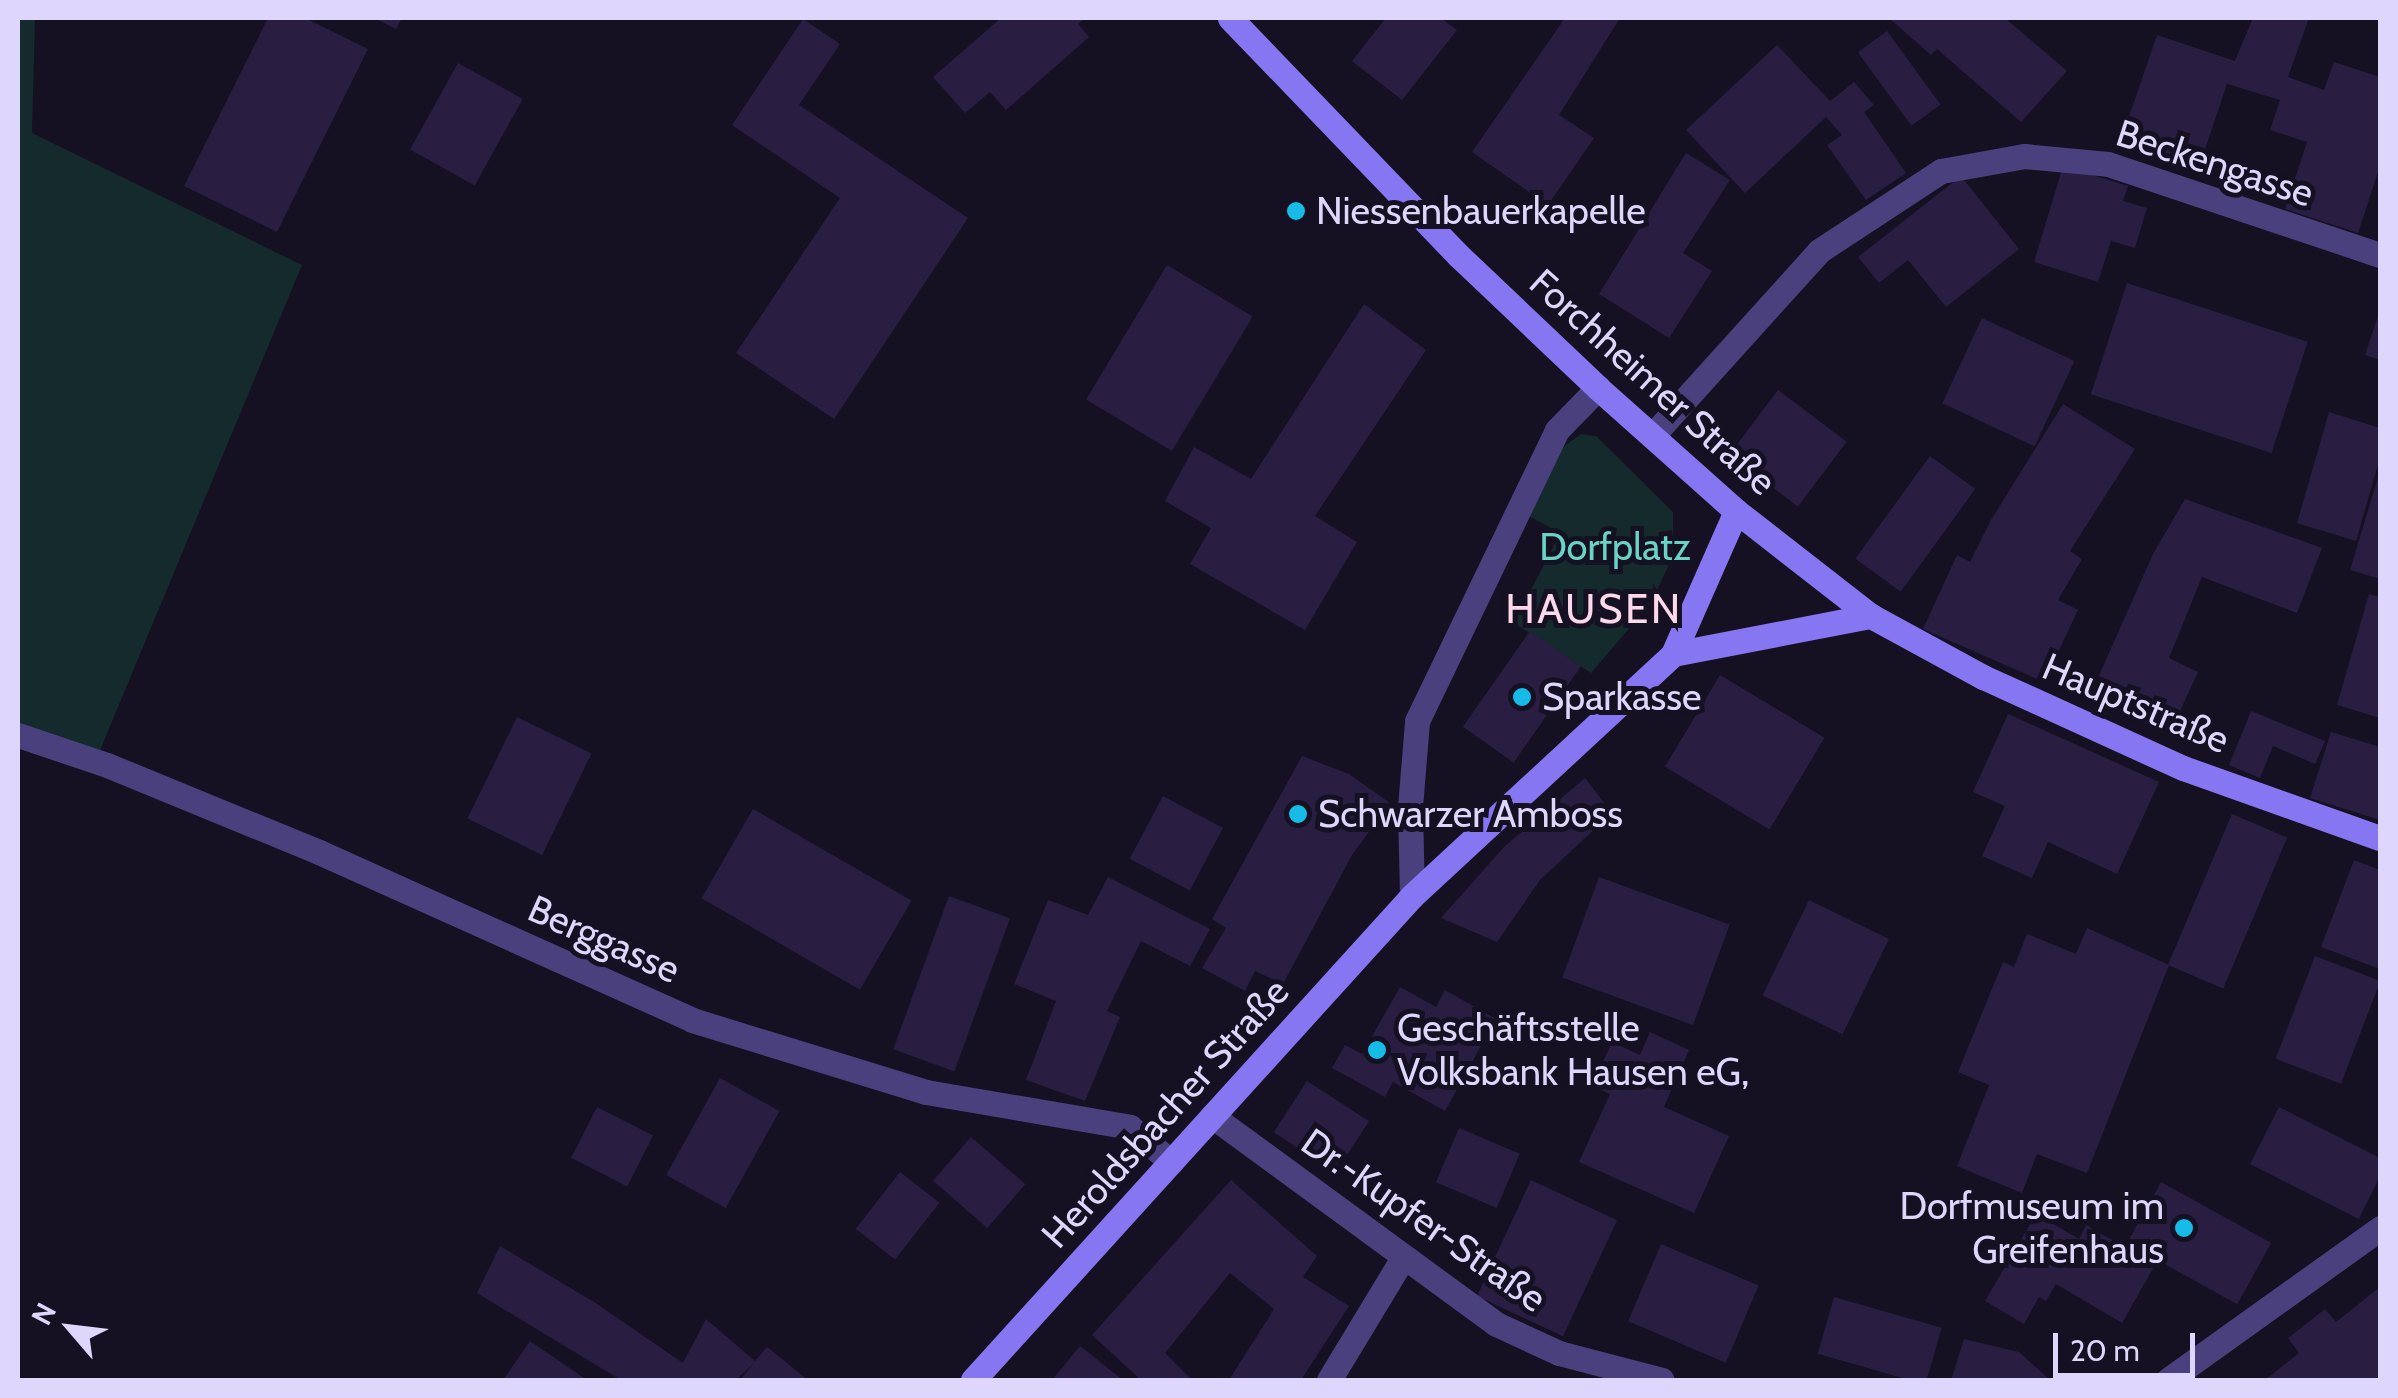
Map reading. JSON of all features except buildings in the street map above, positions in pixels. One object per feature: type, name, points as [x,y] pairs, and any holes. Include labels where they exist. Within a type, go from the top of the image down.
[{"type":"street","name":"Forchheimer Straße","points":[[1230,18],[1458,255],[1598,388],[1736,511],[1871,616]]},
{"type":"street","name":"Beckengasse","points":[[1652,436],[1819,251],[1941,171],[2024,156],[2108,164],[2380,256]]},
{"type":"street","points":[[1412,896],[1410,807],[1417,721],[1557,430],[1598,388]]},
{"type":"street","name":"Heroldsbacher Straße","points":[[973,1380],[1412,896],[1673,654],[1736,511]]},
{"type":"street","points":[[1673,654],[1871,616]]},
{"type":"street","name":"Hauptstraße","points":[[1871,616],[1983,677],[2183,768],[2380,838]]},
{"type":"street","name":"Berggasse","points":[[18,735],[107,765],[319,852],[692,1020],[926,1092],[1130,1127],[1171,1162]]},
{"type":"street","name":"Dr.-Kupfer-Straße","points":[[1212,1116],[1403,1258],[1512,1331],[1559,1353],[1662,1380]]},
{"type":"street","points":[[2168,1380],[2380,1228]]},
{"type":"street","points":[[1330,1380],[1403,1258]]},
{"type":"green space","points":[[18,18],[35,18],[32,133],[302,265],[96,760],[18,741]]},
{"type":"green space","name":"Dorfplatz","points":[[1581,434],[1596,436],[1673,512],[1673,556],[1651,603],[1591,673],[1514,623],[1560,533],[1527,515],[1563,447]]},
{"type":"place","name":"Niessenbauerkapelle","points":[[1296,211]]},
{"type":"place","name":"Sparkasse","points":[[1522,697]]},
{"type":"place","name":"Schwarzer Amboss","points":[[1298,814]]},
{"type":"place","name":"Geschäftsstelle Volksbank Hausen eG,","points":[[1377,1050]]},
{"type":"place","name":"Dorfmuseum im Greifenhaus","points":[[2184,1228]]},
{"type":"district","name":"HAUSEN","points":[[1594,608]]}]
